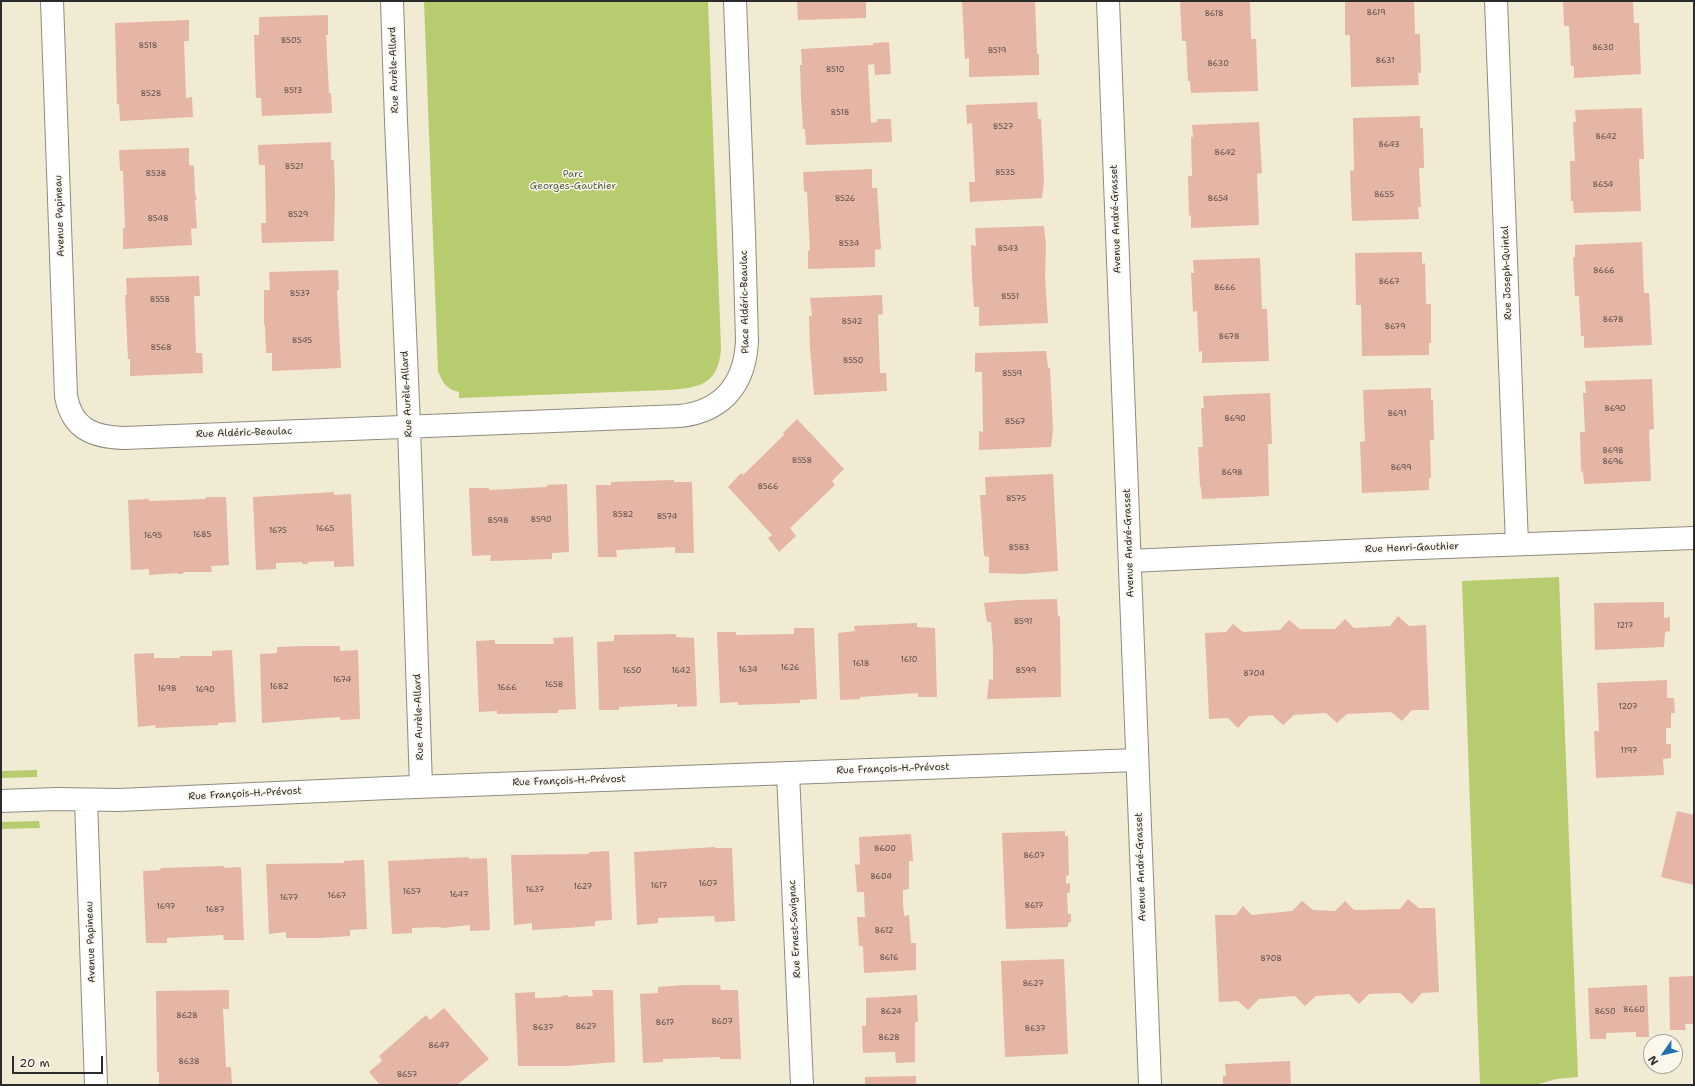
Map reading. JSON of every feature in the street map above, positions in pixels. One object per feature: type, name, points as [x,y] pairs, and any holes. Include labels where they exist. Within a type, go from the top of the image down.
[{"type":"street","name":"Avenue Papineau","points":[[52,1],[66,396],[70,413],[82,426]]},
{"type":"street","name":"Rue Aurèle-Allard","points":[[392,1],[409,426],[421,786]]},
{"type":"street","name":"Place Aldéric-Beaulac","points":[[409,426],[690,415],[711,407],[728,394],[735,386],[744,366],[747,341],[734,1]]},
{"type":"street","name":"Avenue André-Grasset","points":[[1108,1],[1150,1085]]},
{"type":"street","name":"Rue Joseph-Quintal","points":[[1496,1],[1517,544]]},
{"type":"street","name":"Rue Aldéric-Beaulac","points":[[82,426],[95,434],[124,438],[409,426]]},
{"type":"street","name":"Rue Henri-Gauthier","points":[[1130,561],[1517,544],[1694,538]]},
{"type":"street","name":"Rue François-H.-Prévost","points":[[1,800],[86,800],[421,786],[1137,760]]},
{"type":"street","name":"Rue Ernest-Savignac","points":[[788,773],[802,1085]]},
{"type":"street","name":"Avenue Papineau","points":[[86,800],[96,1085]]},
{"type":"green space","name":"Parc Georges-Gauthier","points":[[424,1],[708,1],[721,348],[716,369],[712,377],[706,382],[690,388],[668,390],[459,398],[459,392],[451,389],[443,382],[438,371]]},
{"type":"green space","points":[[1559,577],[1578,1077],[1556,1079],[1535,1085],[1480,1085],[1462,581]]},
{"type":"green space","points":[[37,770],[37,777],[1,778],[1,771]]},
{"type":"green space","points":[[39,821],[40,828],[1,829],[1,822]]},
{"type":"building","points":[[797,1],[866,1],[866,18],[798,20]]},
{"type":"building","points":[[962,1],[1035,1],[1039,75],[969,77],[969,58],[965,59]]},
{"type":"building","points":[[1183,1],[1250,1],[1251,39],[1256,39],[1258,91],[1191,93],[1190,81],[1188,81],[1186,41],[1182,41],[1180,3]]},
{"type":"building","points":[[1345,1],[1414,1],[1415,34],[1420,34],[1421,73],[1418,73],[1419,85],[1351,87],[1350,35],[1345,35]]},
{"type":"building","points":[[1563,1],[1633,1],[1634,23],[1639,23],[1641,74],[1574,78],[1574,66],[1571,66],[1569,26],[1564,26]]},
{"type":"building","points":[[328,15],[328,35],[326,35],[329,93],[331,93],[332,113],[262,116],[261,98],[256,98],[254,35],[259,35],[259,17]]},
{"type":"building","points":[[189,20],[189,41],[184,41],[186,98],[192,97],[193,117],[120,121],[119,104],[117,104],[115,23]]},
{"type":"building","points":[[889,42],[891,74],[875,75],[874,64],[868,65],[871,123],[877,122],[877,119],[891,119],[892,142],[806,145],[805,129],[803,129],[801,97],[801,49],[873,45],[873,43]]},
{"type":"building","points":[[1037,102],[1038,119],[1041,119],[1044,181],[1042,198],[970,202],[969,182],[975,182],[972,123],[967,124],[966,105]]},
{"type":"building","points":[[1642,108],[1644,159],[1639,159],[1641,211],[1574,213],[1573,201],[1571,201],[1570,161],[1575,161],[1573,122],[1576,122],[1575,110]]},
{"type":"building","points":[[1420,116],[1420,128],[1423,128],[1424,168],[1419,168],[1421,207],[1418,207],[1419,219],[1352,221],[1350,171],[1354,170],[1353,118]]},
{"type":"building","points":[[1259,122],[1262,173],[1257,174],[1259,225],[1191,228],[1191,215],[1189,216],[1188,176],[1192,176],[1192,125]]},
{"type":"building","points":[[331,142],[331,160],[334,160],[335,191],[334,241],[262,243],[261,223],[266,223],[265,165],[259,165],[258,145]]},
{"type":"building","points":[[189,148],[189,165],[194,166],[195,193],[197,199],[195,200],[197,228],[191,229],[192,245],[123,249],[123,228],[125,228],[123,171],[120,171],[119,150]]},
{"type":"building","points":[[872,169],[872,188],[877,188],[881,249],[875,250],[875,267],[808,269],[808,250],[810,251],[807,192],[804,191],[803,172]]},
{"type":"building","points":[[1044,226],[1046,245],[1045,276],[1048,323],[979,326],[979,307],[974,307],[972,277],[971,245],[976,246],[975,228]]},
{"type":"building","points":[[1642,242],[1644,293],[1649,293],[1652,345],[1584,348],[1584,336],[1581,336],[1579,296],[1575,296],[1573,257],[1575,258],[1575,245]]},
{"type":"building","points":[[1422,252],[1422,264],[1425,263],[1426,304],[1431,304],[1431,343],[1429,343],[1429,355],[1362,356],[1361,305],[1356,305],[1355,253]]},
{"type":"building","points":[[1260,258],[1262,309],[1267,309],[1269,361],[1202,363],[1202,351],[1199,352],[1197,311],[1193,312],[1191,273],[1194,273],[1193,260]]},
{"type":"building","points":[[338,270],[339,290],[337,290],[341,368],[272,371],[272,353],[266,353],[264,325],[264,290],[270,290],[269,272]]},
{"type":"building","points":[[199,276],[200,296],[194,296],[196,353],[202,353],[203,373],[130,376],[125,295],[127,295],[126,278]]},
{"type":"building","points":[[882,295],[883,314],[878,315],[880,373],[886,373],[887,391],[814,395],[810,347],[809,316],[812,316],[810,298]]},
{"type":"building","points":[[1046,351],[1048,368],[1050,368],[1053,430],[1051,447],[979,450],[979,431],[983,432],[982,372],[975,372],[975,353]]},
{"type":"building","points":[[1652,379],[1654,429],[1649,430],[1651,481],[1584,484],[1583,471],[1581,472],[1580,432],[1585,432],[1583,393],[1586,393],[1585,381]]},
{"type":"building","points":[[1431,388],[1431,400],[1433,400],[1434,440],[1430,440],[1431,478],[1429,478],[1429,490],[1362,493],[1360,442],[1365,441],[1363,390]]},
{"type":"building","points":[[1270,393],[1272,444],[1268,444],[1269,496],[1202,499],[1198,447],[1203,447],[1201,408],[1204,408],[1203,396]]},
{"type":"building","points":[[797,419],[844,469],[832,481],[835,485],[790,528],[796,536],[779,552],[768,538],[772,535],[728,487],[741,473],[743,475],[784,435],[783,433]]},
{"type":"building","points":[[1053,474],[1058,571],[1022,574],[989,573],[989,557],[984,556],[980,495],[986,495],[985,477]]},
{"type":"building","points":[[674,480],[674,482],[692,482],[694,553],[675,553],[675,547],[616,550],[617,557],[598,557],[596,485],[611,485],[611,482]]},
{"type":"building","points":[[567,484],[569,552],[552,553],[552,559],[490,561],[491,555],[472,556],[469,488],[489,488],[489,490],[547,487],[547,485]]},
{"type":"building","points":[[334,492],[334,495],[351,494],[354,566],[334,567],[334,561],[308,562],[308,564],[302,564],[302,562],[276,563],[276,569],[256,570],[253,497]]},
{"type":"building","points":[[206,497],[226,497],[229,565],[211,566],[212,572],[184,572],[183,574],[149,575],[149,569],[131,570],[128,500],[149,499],[149,501],[206,499]]},
{"type":"building","points":[[1057,599],[1058,617],[1060,616],[1061,697],[987,699],[989,679],[993,680],[993,651],[991,622],[987,622],[984,603]]},
{"type":"building","points":[[1664,602],[1664,618],[1670,617],[1670,631],[1665,632],[1664,647],[1595,650],[1594,603]]},
{"type":"building","points":[[1398,616],[1409,626],[1426,625],[1429,710],[1412,710],[1402,721],[1391,712],[1347,714],[1337,723],[1326,713],[1294,715],[1283,725],[1272,715],[1249,716],[1238,728],[1228,718],[1209,719],[1205,633],[1226,632],[1233,624],[1243,632],[1280,630],[1289,620],[1300,629],[1335,629],[1345,619],[1354,628],[1390,626]]},
{"type":"building","points":[[917,623],[917,627],[935,628],[937,697],[918,697],[918,693],[860,697],[860,699],[840,700],[838,633],[855,631],[854,626]]},
{"type":"building","points":[[794,628],[814,628],[817,699],[800,700],[800,703],[738,705],[738,702],[720,703],[717,632],[736,632],[736,635],[794,634]]},
{"type":"building","points":[[676,634],[676,637],[694,638],[697,706],[677,707],[677,704],[619,707],[619,710],[599,710],[597,642],[614,641],[614,635]]},
{"type":"building","points":[[573,637],[576,709],[558,710],[558,713],[497,714],[497,711],[479,712],[476,641],[495,640],[495,644],[554,644],[553,638]]},
{"type":"building","points":[[340,646],[340,651],[358,650],[360,719],[340,720],[340,717],[262,723],[260,654],[277,653],[277,647]]},
{"type":"building","points":[[232,650],[236,722],[218,723],[218,725],[155,728],[156,725],[138,727],[134,654],[154,653],[154,658],[180,658],[180,656],[212,656],[212,651]]},
{"type":"building","points":[[1667,680],[1667,698],[1674,698],[1675,713],[1671,713],[1671,728],[1666,728],[1666,744],[1671,744],[1671,758],[1663,759],[1664,775],[1596,778],[1594,731],[1599,731],[1597,683]]},
{"type":"building","points":[[1677,811],[1694,815],[1694,885],[1661,877]]},
{"type":"building","points":[[1065,831],[1065,836],[1068,836],[1069,875],[1066,876],[1066,884],[1070,883],[1070,893],[1067,893],[1068,914],[1071,914],[1071,922],[1068,923],[1068,927],[1006,929],[1002,833]]},
{"type":"building","points":[[911,834],[913,861],[909,861],[909,889],[903,890],[903,902],[904,916],[909,915],[911,943],[916,943],[916,970],[864,973],[863,946],[859,946],[857,917],[865,917],[864,892],[857,892],[855,864],[860,865],[859,837]]},
{"type":"building","points":[[715,847],[732,848],[735,921],[715,922],[714,916],[658,918],[658,923],[637,925],[634,852]]},
{"type":"building","points":[[609,851],[612,920],[595,921],[595,926],[532,930],[532,923],[514,925],[511,855],[589,854],[589,852]]},
{"type":"building","points":[[469,857],[469,859],[487,858],[490,930],[470,931],[470,925],[443,928],[412,928],[412,933],[392,934],[388,861]]},
{"type":"building","points":[[364,860],[367,929],[350,930],[350,936],[320,938],[286,938],[286,932],[269,934],[266,864],[344,863],[344,861]]},
{"type":"building","points":[[224,866],[224,868],[241,867],[244,940],[224,940],[223,935],[167,938],[167,943],[146,943],[143,871],[161,870],[160,868]]},
{"type":"building","points":[[1408,899],[1419,908],[1435,908],[1439,992],[1422,993],[1412,1004],[1400,993],[1369,994],[1359,1004],[1349,994],[1316,996],[1305,1006],[1295,996],[1259,999],[1248,1010],[1238,1001],[1219,1002],[1215,915],[1236,915],[1243,906],[1252,915],[1292,911],[1302,901],[1313,910],[1335,911],[1345,901],[1354,910],[1400,909]]},
{"type":"building","points":[[1064,959],[1068,1054],[1005,1057],[1001,961]]},
{"type":"building","points":[[1694,976],[1694,1024],[1685,1024],[1686,1030],[1670,1030],[1669,977]]},
{"type":"building","points":[[720,985],[721,990],[738,990],[741,1059],[720,1059],[720,1057],[663,1059],[663,1062],[643,1063],[640,994],[658,993],[658,987]]},
{"type":"building","points":[[1647,985],[1649,1034],[1643,1034],[1643,1037],[1636,1037],[1636,1032],[1606,1033],[1606,1039],[1590,1039],[1588,988]]},
{"type":"building","points":[[229,990],[229,1009],[223,1009],[226,1067],[231,1067],[232,1085],[159,1085],[159,1072],[157,1072],[156,991]]},
{"type":"building","points":[[592,990],[613,990],[615,1062],[567,1066],[518,1066],[515,993],[535,992],[535,998],[561,997],[568,995],[568,997],[593,996]]},
{"type":"building","points":[[917,995],[918,1022],[915,1022],[915,1062],[896,1063],[895,1052],[863,1053],[862,1026],[866,1026],[866,998]]},
{"type":"building","points":[[444,1008],[489,1059],[457,1085],[380,1085],[369,1072],[382,1061],[379,1056],[426,1015],[430,1020]]},
{"type":"building","points":[[1290,1061],[1291,1085],[1223,1085],[1223,1076],[1226,1076],[1225,1064]]},
{"type":"building","points":[[916,1076],[916,1085],[865,1085],[865,1077]]}]
